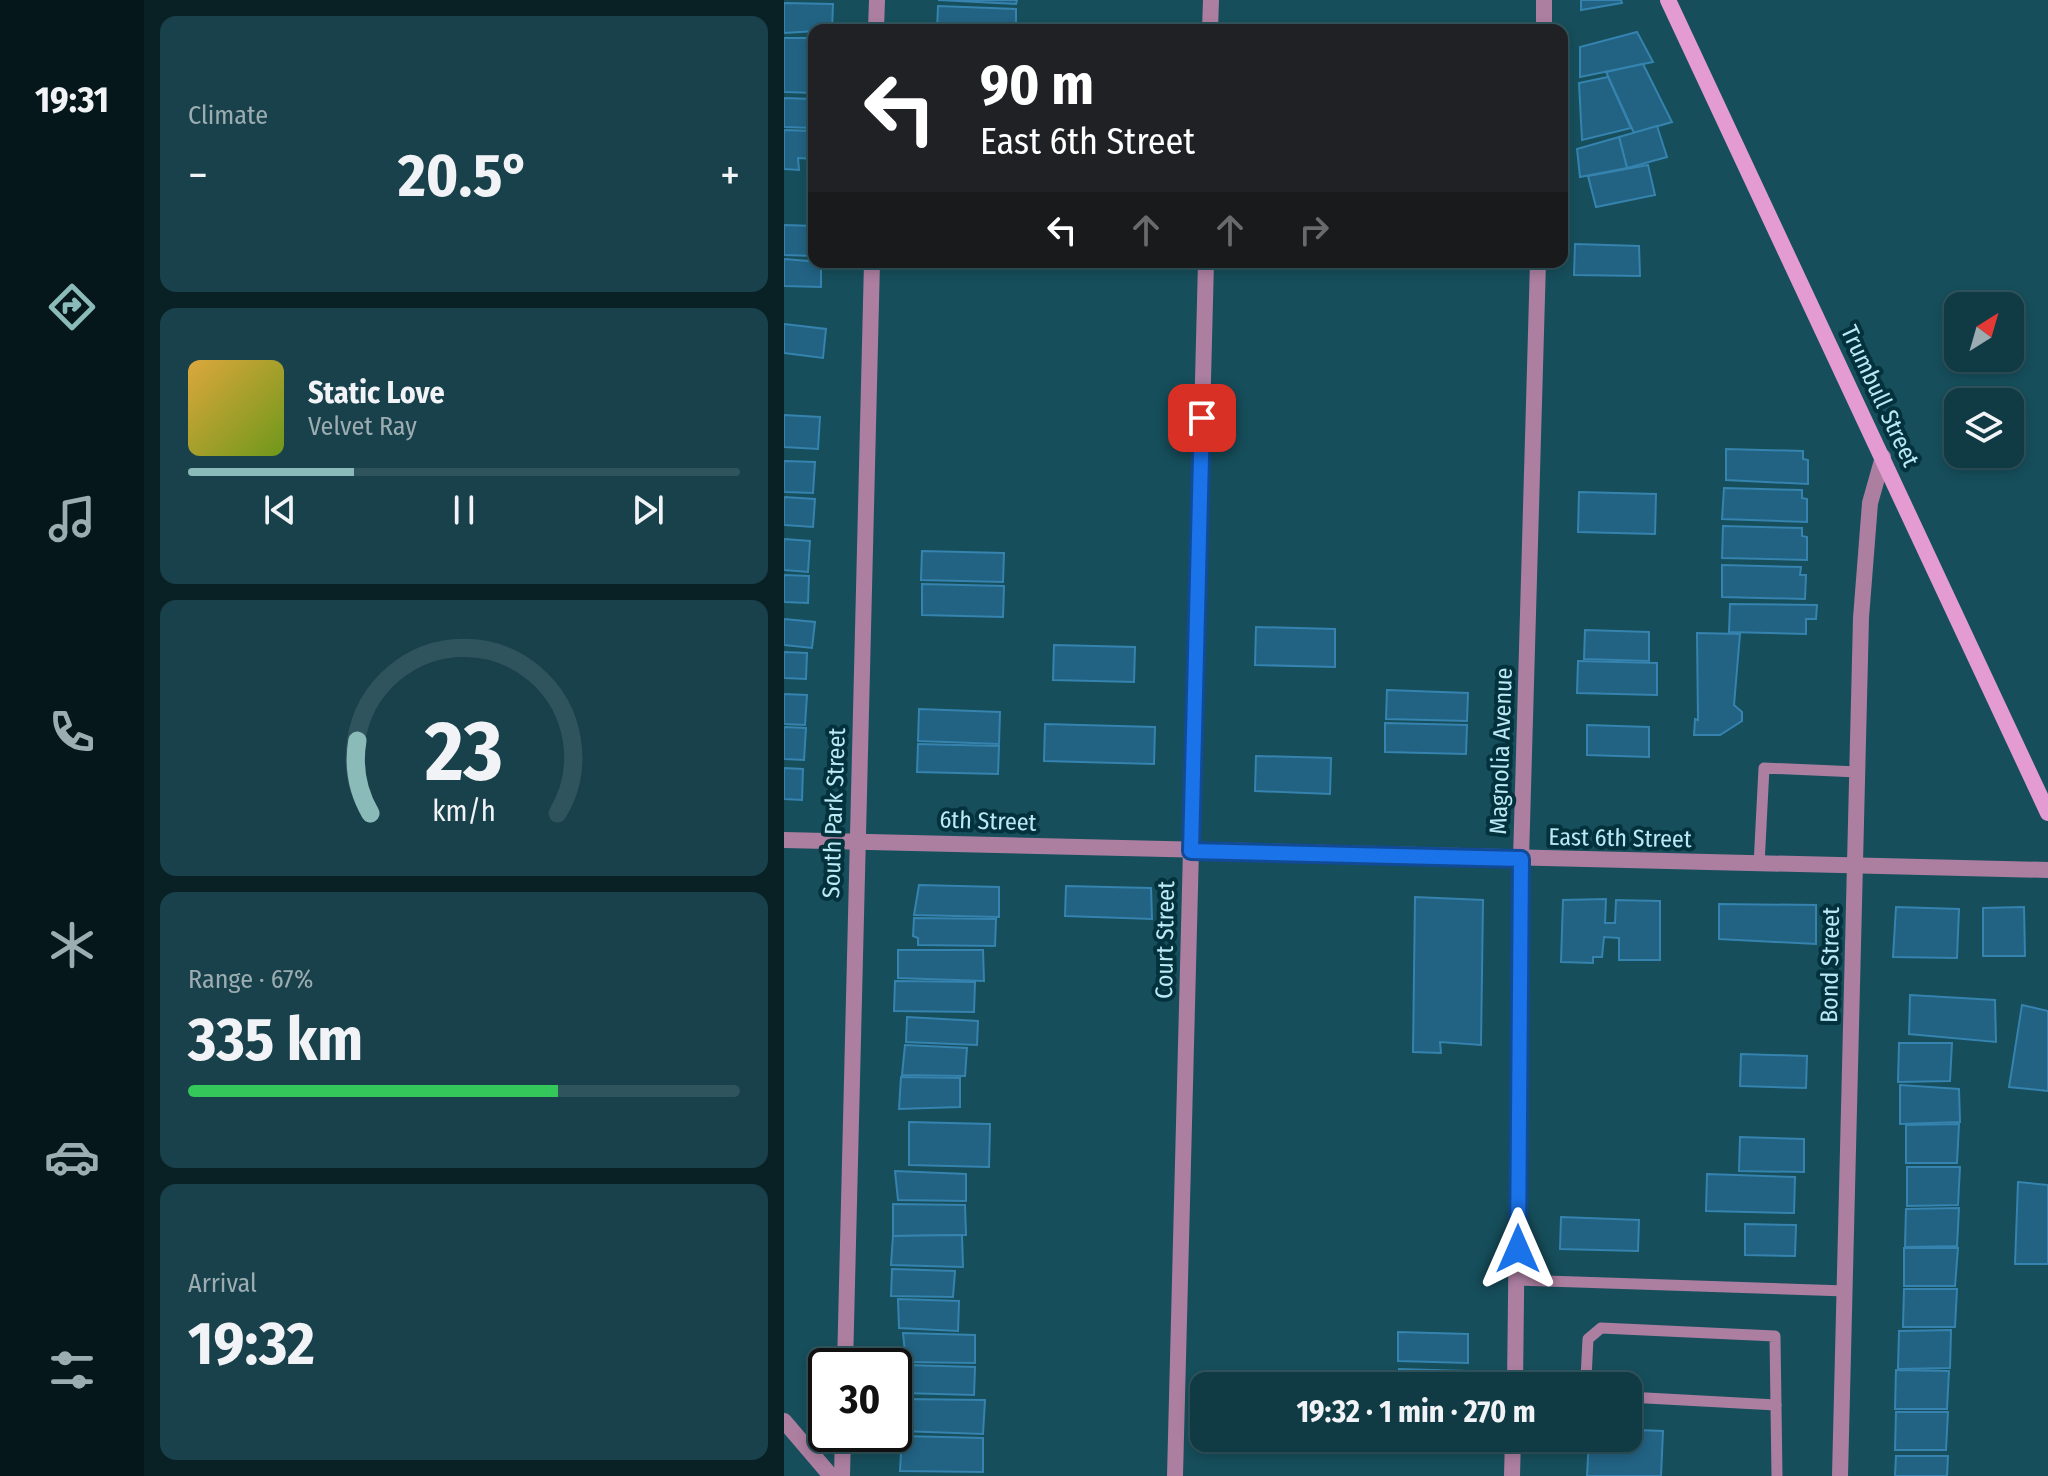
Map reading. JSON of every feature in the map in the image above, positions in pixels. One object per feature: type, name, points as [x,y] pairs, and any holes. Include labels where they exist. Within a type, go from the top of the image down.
[{"type":"street","points":[[876,24],[877,0]]},
{"type":"street","points":[[1210,24],[1211,0]]},
{"type":"street","points":[[1544,0],[1544,24]]},
{"type":"street","name":"Trumbull Street","points":[[1668,0],[2048,813]]},
{"type":"street","name":"South Park Street","points":[[845,1348],[872,268]]},
{"type":"street","name":"Court Street","points":[[1175,1476],[1206,268]]},
{"type":"street","name":"Magnolia Avenue","points":[[1515,1372],[1521,859],[1538,268]]},
{"type":"street","name":"Bond Street","points":[[1840,1476],[1861,618],[1870,503],[1883,457]]},
{"type":"street","name":"6th Street","points":[[784,840],[1191,851]]},
{"type":"street","name":"East 6th Street","points":[[1191,851],[2048,870]]},
{"type":"street","points":[[784,1421],[831,1476]]},
{"type":"street","points":[[842,1476],[843,1452]]},
{"type":"street","points":[[1512,1476],[1513,1452]]},
{"type":"lane","points":[[1759,865],[1764,768],[1858,772]]},
{"type":"lane","points":[[1517,1280],[1846,1291]]},
{"type":"lane","points":[[1586,1372],[1588,1339],[1601,1328],[1775,1336],[1777,1476]]},
{"type":"lane","points":[[1642,1398],[1776,1405]]},
{"type":"building","points":[[938,0],[1017,0],[1016,4]]},
{"type":"building","points":[[1581,0],[1621,0],[1622,3],[1581,10]]},
{"type":"building","points":[[784,3],[833,4],[832,24],[808,24],[808,32],[784,33]]},
{"type":"building","points":[[938,6],[1016,9],[1016,24],[937,24]]},
{"type":"building","points":[[1637,32],[1653,62],[1580,77],[1580,47]]},
{"type":"building","points":[[784,38],[808,38],[808,93],[784,92]]},
{"type":"building","points":[[1643,64],[1672,122],[1634,133],[1606,72]]},
{"type":"building","points":[[1608,77],[1631,128],[1582,140],[1579,83]]},
{"type":"building","points":[[784,98],[808,99],[808,128],[784,127]]},
{"type":"building","points":[[1657,126],[1667,157],[1627,168],[1619,137]]},
{"type":"building","points":[[784,130],[808,131],[808,159],[798,158],[799,170],[784,169]]},
{"type":"building","points":[[1619,137],[1627,168],[1580,177],[1577,149]]},
{"type":"building","points":[[1648,165],[1655,195],[1596,207],[1588,176]]},
{"type":"building","points":[[784,225],[808,226],[808,256],[784,255]]},
{"type":"building","points":[[1575,244],[1639,246],[1640,276],[1574,275]]},
{"type":"building","points":[[784,259],[808,261],[808,268],[821,268],[821,287],[784,286]]},
{"type":"building","points":[[784,324],[826,329],[823,358],[784,353]]},
{"type":"building","points":[[784,415],[820,417],[818,449],[784,447]]},
{"type":"building","points":[[1726,449],[1803,451],[1803,459],[1808,460],[1808,484],[1726,480]]},
{"type":"building","points":[[784,461],[815,462],[813,493],[784,492]]},
{"type":"building","points":[[1724,488],[1802,490],[1802,498],[1807,499],[1807,522],[1722,519]]},
{"type":"building","points":[[1579,492],[1656,494],[1655,534],[1578,532]]},
{"type":"building","points":[[784,497],[815,499],[813,527],[784,525]]},
{"type":"building","points":[[1723,526],[1802,528],[1802,536],[1807,537],[1807,560],[1722,558]]},
{"type":"building","points":[[784,539],[810,541],[808,572],[784,570]]},
{"type":"building","points":[[922,551],[1004,553],[1003,582],[921,580]]},
{"type":"building","points":[[1722,565],[1801,567],[1800,575],[1806,575],[1805,599],[1722,597]]},
{"type":"building","points":[[784,575],[809,576],[808,603],[784,602]]},
{"type":"building","points":[[922,584],[1004,586],[1003,617],[922,615]]},
{"type":"building","points":[[1730,604],[1817,605],[1816,619],[1806,619],[1806,634],[1729,632]]},
{"type":"building","points":[[784,619],[815,622],[812,648],[784,645]]},
{"type":"building","points":[[1256,627],[1335,629],[1335,667],[1255,665]]},
{"type":"building","points":[[1585,630],[1649,632],[1649,661],[1584,659]]},
{"type":"building","points":[[1697,633],[1740,634],[1734,705],[1742,712],[1742,721],[1720,735],[1694,735],[1695,719],[1698,720]]},
{"type":"building","points":[[1054,645],[1135,647],[1134,682],[1053,680]]},
{"type":"building","points":[[784,652],[807,653],[806,679],[784,678]]},
{"type":"building","points":[[1578,661],[1657,663],[1657,695],[1577,693]]},
{"type":"building","points":[[1387,690],[1468,693],[1467,721],[1386,719]]},
{"type":"building","points":[[784,694],[807,695],[805,725],[784,724]]},
{"type":"building","points":[[919,709],[1000,712],[999,744],[918,741]]},
{"type":"building","points":[[1385,723],[1467,725],[1466,754],[1385,752]]},
{"type":"building","points":[[1045,724],[1155,727],[1154,764],[1044,761]]},
{"type":"building","points":[[1587,725],[1649,727],[1649,757],[1587,755]]},
{"type":"building","points":[[784,727],[806,728],[804,760],[784,759]]},
{"type":"building","points":[[918,744],[999,746],[998,774],[917,772]]},
{"type":"building","points":[[1256,756],[1331,758],[1330,794],[1255,791]]},
{"type":"building","points":[[784,768],[803,769],[802,800],[784,799]]},
{"type":"building","points":[[919,885],[999,887],[999,917],[914,915]]},
{"type":"building","points":[[1066,886],[1151,888],[1152,919],[1065,916]]},
{"type":"building","points":[[1415,897],[1483,900],[1481,1045],[1440,1042],[1441,1053],[1413,1052]]},
{"type":"building","points":[[1606,899],[1605,923],[1615,923],[1616,900],[1660,901],[1660,960],[1619,960],[1619,938],[1604,937],[1602,957],[1593,957],[1593,963],[1561,962],[1563,900]]},
{"type":"building","points":[[1719,904],[1816,905],[1816,944],[1719,939]]},
{"type":"building","points":[[1896,907],[1959,909],[1957,958],[1893,957]]},
{"type":"building","points":[[2024,907],[2025,956],[1983,956],[1983,908]]},
{"type":"building","points":[[914,918],[996,919],[995,946],[918,945],[918,938],[913,936]]},
{"type":"building","points":[[898,950],[983,950],[984,981],[898,978]]},
{"type":"building","points":[[895,981],[975,982],[974,1012],[894,1011]]},
{"type":"building","points":[[1910,995],[1995,1000],[1996,1042],[1909,1034]]},
{"type":"building","points":[[2022,1005],[2048,1011],[2048,1091],[2009,1087]]},
{"type":"building","points":[[907,1017],[978,1021],[977,1045],[906,1042]]},
{"type":"building","points":[[1899,1043],[1952,1043],[1950,1081],[1898,1082]]},
{"type":"building","points":[[905,1045],[967,1048],[965,1076],[902,1075]]},
{"type":"building","points":[[1741,1054],[1807,1056],[1806,1088],[1740,1086]]},
{"type":"building","points":[[901,1077],[960,1078],[960,1107],[899,1109]]},
{"type":"building","points":[[1900,1085],[1959,1089],[1960,1122],[1900,1124]]},
{"type":"building","points":[[909,1122],[990,1124],[989,1167],[909,1165]]},
{"type":"building","points":[[1959,1124],[1957,1163],[1906,1163],[1906,1125]]},
{"type":"building","points":[[1740,1137],[1804,1139],[1804,1172],[1739,1171]]},
{"type":"building","points":[[1907,1167],[1960,1167],[1958,1205],[1907,1206]]},
{"type":"building","points":[[895,1171],[966,1174],[966,1201],[898,1200]]},
{"type":"building","points":[[1707,1174],[1795,1177],[1794,1213],[1706,1211]]},
{"type":"building","points":[[2018,1182],[2048,1185],[2048,1264],[2015,1264]]},
{"type":"building","points":[[893,1204],[965,1205],[966,1235],[893,1236]]},
{"type":"building","points":[[1959,1208],[1957,1246],[1905,1247],[1906,1209]]},
{"type":"building","points":[[1561,1217],[1639,1220],[1638,1251],[1560,1249]]},
{"type":"building","points":[[1745,1224],[1796,1225],[1795,1256],[1745,1255]]},
{"type":"building","points":[[962,1235],[963,1267],[891,1265],[893,1236]]},
{"type":"building","points":[[1904,1248],[1958,1248],[1955,1286],[1904,1286]]},
{"type":"building","points":[[892,1269],[955,1271],[953,1297],[891,1296]]},
{"type":"building","points":[[1904,1289],[1957,1289],[1955,1327],[1903,1327]]},
{"type":"building","points":[[898,1299],[959,1301],[958,1331],[899,1328]]},
{"type":"building","points":[[1951,1330],[1950,1368],[1898,1369],[1899,1331]]},
{"type":"building","points":[[1398,1332],[1468,1334],[1468,1363],[1398,1361]]},
{"type":"building","points":[[903,1333],[975,1335],[975,1363],[912,1362],[912,1348],[905,1348]]},
{"type":"building","points":[[912,1365],[975,1367],[974,1395],[912,1393]]},
{"type":"building","points":[[1399,1369],[1467,1371],[1467,1372],[1399,1372]]},
{"type":"building","points":[[1896,1370],[1949,1371],[1947,1409],[1895,1409]]},
{"type":"building","points":[[912,1399],[985,1400],[983,1434],[912,1431]]},
{"type":"building","points":[[1896,1412],[1948,1412],[1946,1450],[1895,1450]]},
{"type":"building","points":[[1642,1430],[1663,1431],[1661,1476],[1587,1476],[1588,1452],[1642,1452]]},
{"type":"building","points":[[912,1436],[983,1438],[983,1472],[900,1471],[901,1452],[912,1452]]},
{"type":"building","points":[[1896,1456],[1948,1456],[1947,1476],[1895,1476]]},
{"type":"route","points":[[1202,418],[1191,851],[1521,859],[1518,1249]]}]
